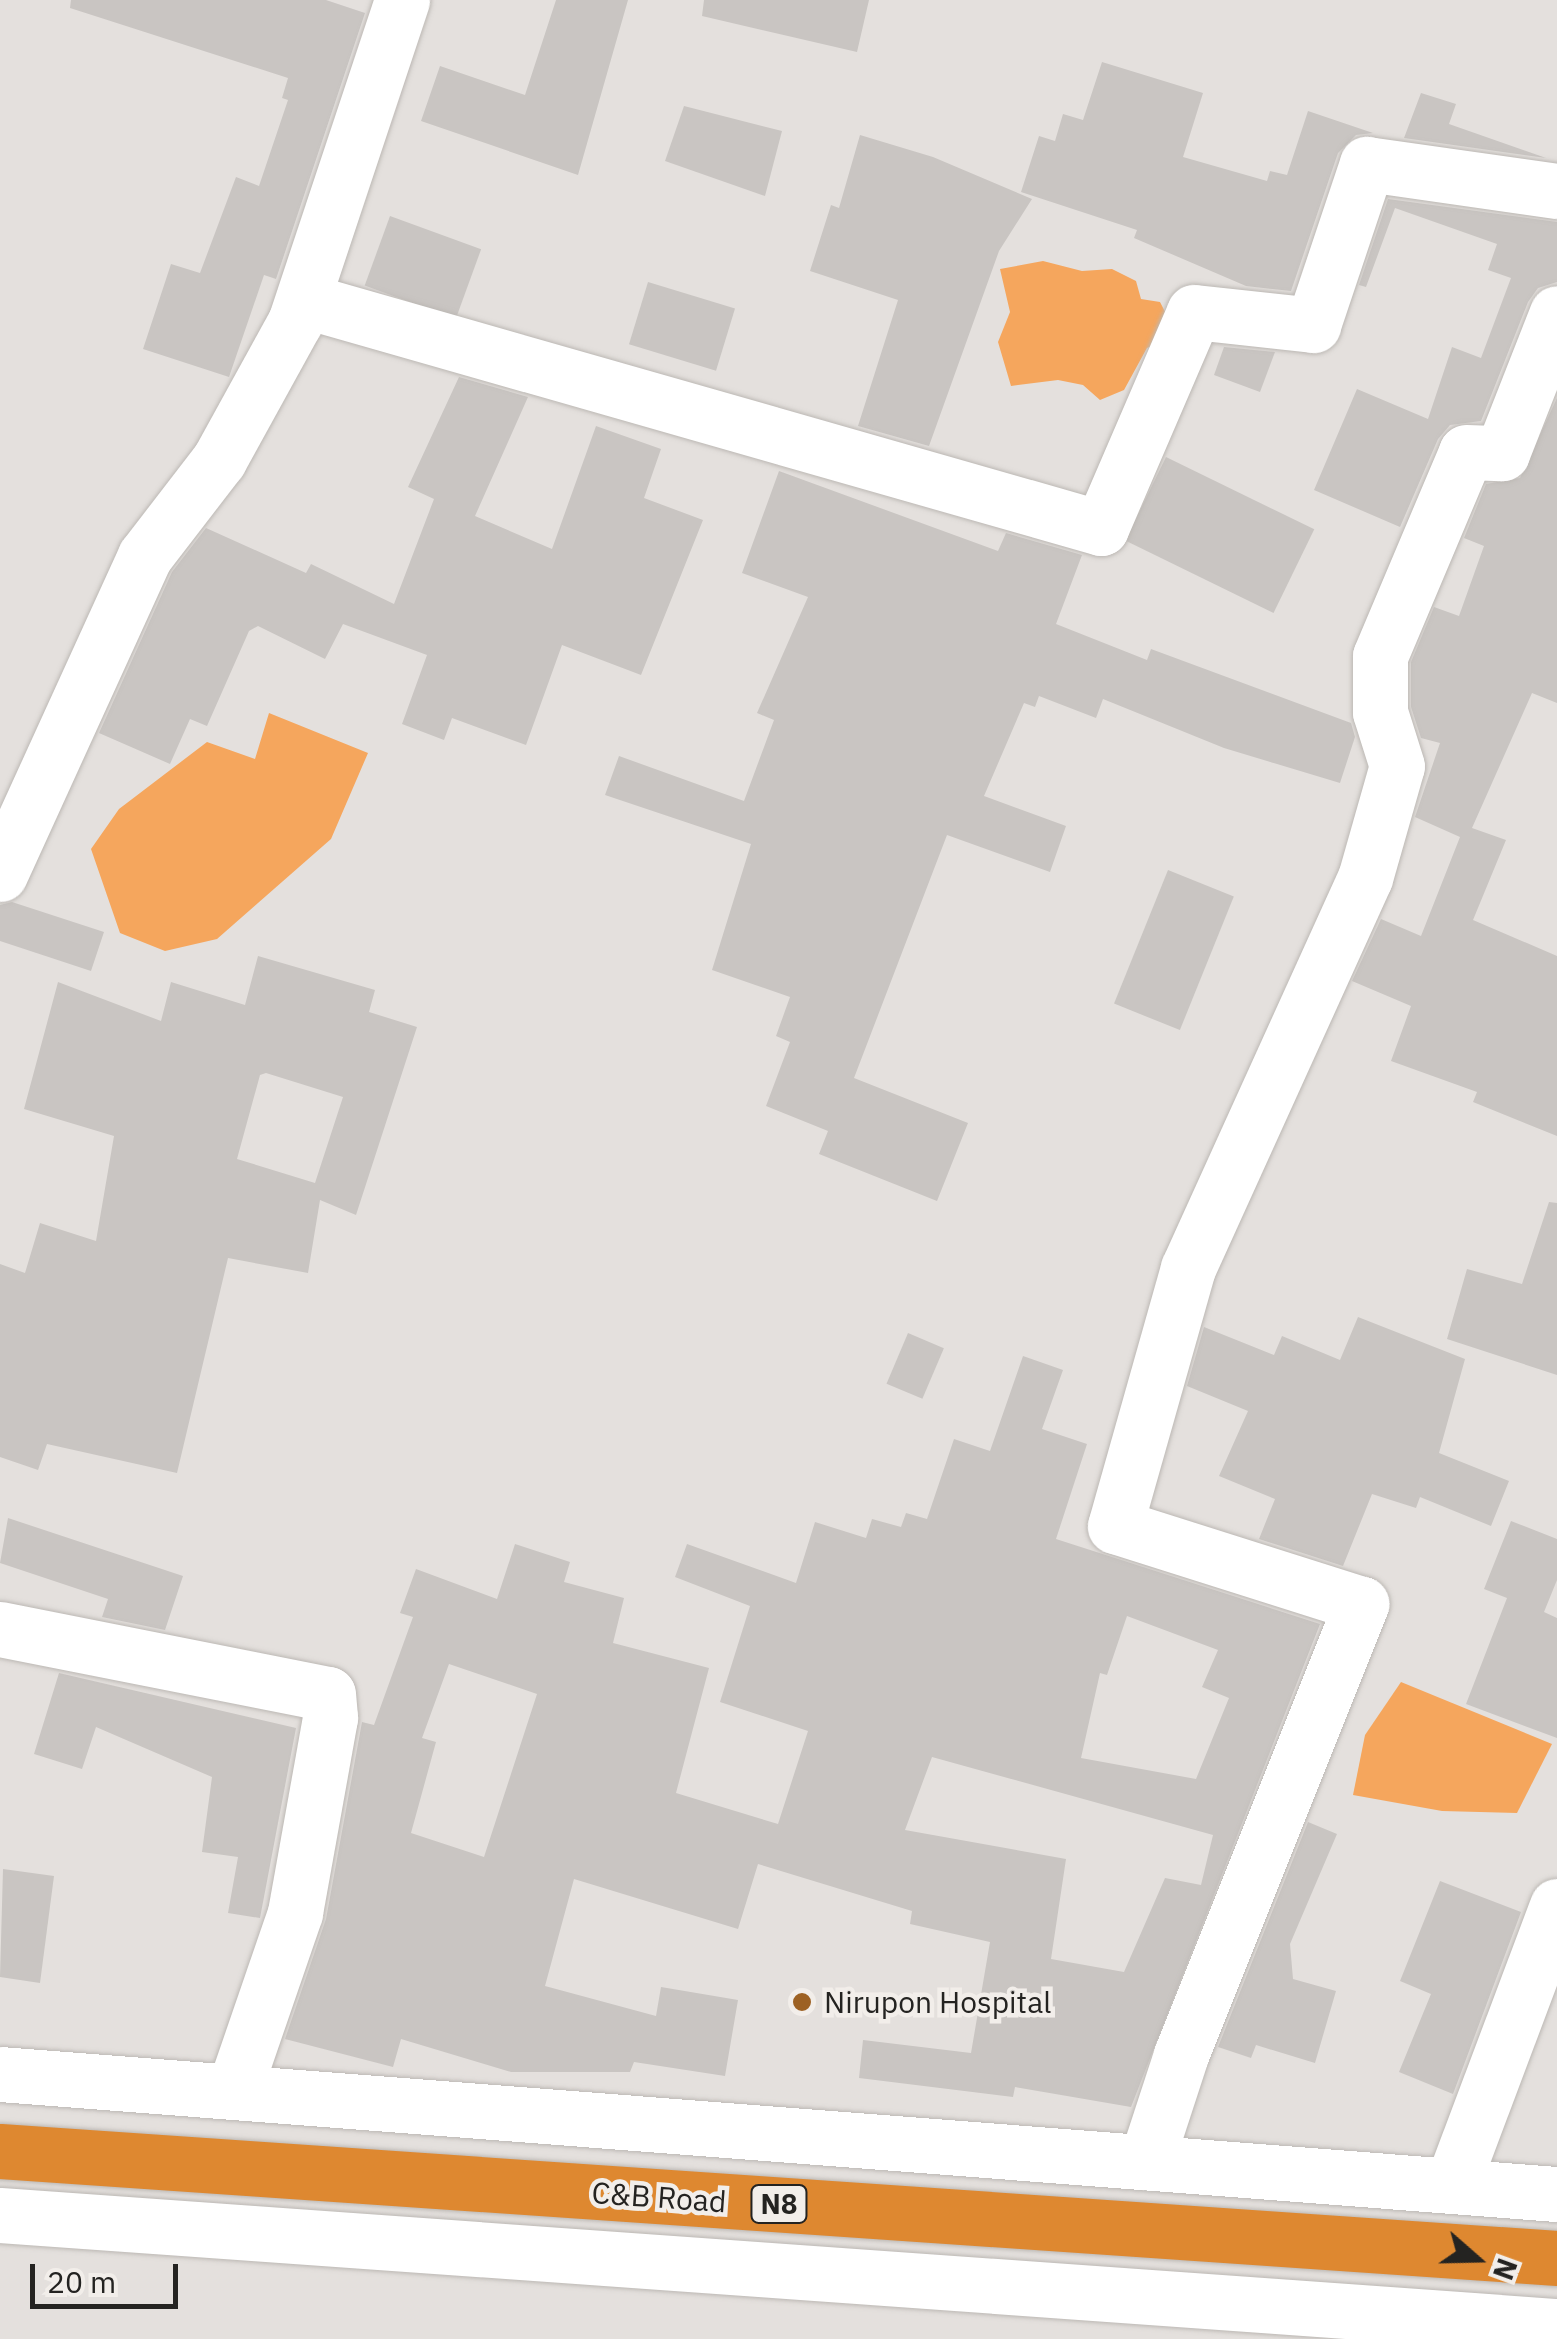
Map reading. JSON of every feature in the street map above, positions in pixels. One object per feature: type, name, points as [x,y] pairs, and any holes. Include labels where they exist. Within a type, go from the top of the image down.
[{"type":"highway","name":"C&B Road","points":[[0,2152],[1557,2258]]},
{"type":"street","points":[[0,874],[145,556],[219,460],[303,300],[402,0]]},
{"type":"street","points":[[303,300],[1101,528],[1194,312],[1313,325],[1367,164],[1557,191]]},
{"type":"street","points":[[1146,2162],[1181,2055],[1361,1604],[1115,1526],[1188,1268],[1365,878],[1397,766],[1380,712],[1380,656],[1466,452],[1502,453],[1557,313]]},
{"type":"street","points":[[0,1629],[328,1694],[330,1718],[295,1913],[234,2090]]},
{"type":"street","points":[[1452,2185],[1557,1906]]},
{"type":"street","points":[[0,2074],[1557,2194]]},
{"type":"street","points":[[0,2215],[1557,2326]]},
{"type":"shaded area","points":[[1043,261],[1082,271],[1112,269],[1136,281],[1141,299],[1160,302],[1177,335],[1147,348],[1124,390],[1100,400],[1083,385],[1058,380],[1011,386],[998,342],[1010,312],[1000,269]]},
{"type":"shaded area","points":[[269,713],[368,753],[331,839],[217,939],[165,951],[120,933],[91,849],[119,809],[207,742],[255,759]]},
{"type":"shaded area","points":[[1401,1682],[1552,1744],[1517,1813],[1442,1811],[1353,1795],[1365,1735]]},
{"type":"building","points":[[71,0],[326,0],[365,13],[276,279],[264,275],[229,377],[143,349],[171,264],[200,273],[236,177],[259,186],[288,100],[282,98],[288,78],[70,8]]},
{"type":"building","points":[[556,0],[628,0],[578,175],[421,121],[440,66],[525,95]]},
{"type":"building","points":[[704,0],[869,0],[857,52],[702,16]]},
{"type":"building","points":[[1102,62],[1203,93],[1183,157],[1267,181],[1270,171],[1287,175],[1308,111],[1373,133],[1356,135],[1338,153],[1291,291],[1246,286],[1134,238],[1137,230],[1021,192],[1039,136],[1055,141],[1063,114],[1083,120]]},
{"type":"building","points":[[1421,93],[1456,104],[1449,124],[1546,158],[1404,138]]},
{"type":"building","points":[[684,106],[782,131],[765,196],[665,161]]},
{"type":"building","points":[[860,135],[933,157],[1032,199],[999,251],[929,446],[858,426],[898,300],[810,271],[831,205],[839,208]]},
{"type":"building","points":[[1388,199],[1557,222],[1557,282],[1538,288],[1528,302],[1481,421],[1450,425],[1438,439],[1400,527],[1314,490],[1357,389],[1428,419],[1452,347],[1481,358],[1511,278],[1488,270],[1497,244],[1395,208],[1366,287],[1359,285]]},
{"type":"building","points":[[390,216],[481,249],[456,319],[365,286]]},
{"type":"building","points":[[648,282],[735,309],[716,371],[629,344]]},
{"type":"building","points":[[1224,347],[1275,352],[1260,392],[1214,375]]},
{"type":"building","points":[[459,377],[528,397],[475,516],[552,549],[596,426],[661,449],[644,498],[703,520],[641,675],[562,645],[526,745],[452,718],[444,740],[402,724],[427,655],[343,624],[325,659],[258,626],[249,631],[207,726],[190,719],[170,764],[99,733],[172,572],[206,528],[306,573],[311,564],[394,604],[434,499],[408,487]]},
{"type":"building","points":[[1557,398],[1557,703],[1532,693],[1472,828],[1506,840],[1473,920],[1557,956],[1557,1136],[1473,1102],[1477,1092],[1391,1061],[1411,1006],[1352,981],[1381,919],[1421,936],[1460,837],[1415,817],[1440,743],[1421,738],[1411,707],[1411,662],[1434,607],[1459,616],[1484,546],[1464,538],[1486,484],[1520,478]]},
{"type":"building","points":[[1166,457],[1314,529],[1274,613],[1125,541]]},
{"type":"building","points":[[779,471],[998,551],[1006,533],[1082,555],[1056,624],[1147,660],[1151,649],[1351,723],[1355,737],[1340,783],[1224,748],[1103,699],[1096,718],[1039,696],[1035,707],[1024,703],[984,796],[1066,826],[1050,872],[947,835],[854,1078],[968,1123],[937,1201],[819,1154],[828,1131],[766,1106],[790,1042],[776,1036],[790,997],[712,970],[751,844],[605,795],[619,756],[744,801],[774,720],[757,713],[808,597],[742,573]]},
{"type":"building","points":[[1168,870],[1234,897],[1180,1030],[1114,1004]]},
{"type":"building","points":[[12,902],[104,932],[91,971],[0,941],[0,905]]},
{"type":"building","points":[[258,956],[375,990],[369,1012],[417,1027],[356,1215],[320,1200],[308,1273],[228,1258],[177,1473],[47,1444],[38,1470],[0,1457],[0,1264],[25,1273],[40,1223],[96,1241],[114,1136],[24,1109],[58,982],[161,1021],[171,982],[245,1005]],"holes":[[[266,1073],[343,1097],[315,1183],[237,1159],[260,1075]]]},
{"type":"building","points":[[1549,1202],[1557,1203],[1557,1375],[1447,1339],[1467,1269],[1522,1284]]},
{"type":"building","points":[[1358,1317],[1465,1359],[1439,1453],[1509,1481],[1491,1526],[1420,1497],[1416,1508],[1372,1494],[1343,1566],[1259,1539],[1275,1499],[1219,1476],[1248,1411],[1187,1386],[1204,1327],[1274,1355],[1282,1336],[1340,1360]]},
{"type":"building","points":[[908,1333],[944,1348],[922,1399],[887,1384]]},
{"type":"building","points":[[1023,1356],[1063,1370],[1042,1429],[1087,1444],[1056,1539],[1320,1624],[1131,2107],[1015,2087],[1013,2097],[859,2078],[863,2040],[971,2053],[990,1942],[910,1924],[912,1911],[758,1864],[738,1929],[574,1879],[545,1986],[656,2016],[661,1987],[738,2000],[725,2076],[634,2062],[630,2072],[511,2072],[401,2039],[393,2067],[285,2039],[326,1919],[362,1722],[374,1725],[413,1617],[400,1613],[416,1569],[497,1599],[515,1544],[570,1562],[564,1582],[624,1598],[613,1643],[709,1668],[676,1793],[778,1824],[808,1731],[720,1702],[750,1606],[675,1577],[687,1544],[796,1583],[815,1522],[866,1538],[872,1519],[901,1527],[906,1513],[927,1519],[954,1439],[990,1451]],"holes":[[[1127,1616],[1218,1650],[1202,1687],[1229,1698],[1196,1779],[1081,1758],[1100,1673],[1107,1675]],[[449,1664],[537,1694],[484,1857],[411,1833],[436,1742],[422,1738]],[[932,1757],[1213,1835],[1201,1885],[1165,1878],[1124,1972],[1051,1959],[1066,1859],[905,1830]]]},
{"type":"building","points":[[8,1518],[183,1576],[165,1630],[102,1617],[108,1599],[0,1563]]},
{"type":"building","points":[[1511,1521],[1557,1539],[1557,1580],[1544,1612],[1557,1618],[1557,1738],[1466,1704],[1507,1598],[1484,1589]]},
{"type":"building","points":[[59,1673],[296,1728],[260,1918],[228,1913],[238,1857],[202,1852],[212,1777],[96,1727],[82,1769],[34,1754]]},
{"type":"building","points":[[1308,1822],[1337,1834],[1290,1944],[1293,1979],[1336,1991],[1315,2063],[1256,2045],[1251,2058],[1218,2047]]},
{"type":"building","points":[[3,1869],[54,1876],[40,1983],[0,1977]]},
{"type":"building","points":[[1440,1881],[1521,1912],[1453,2094],[1399,2072],[1431,1994],[1400,1981]]},
{"type":"place","name":"Nirupon Hospital","points":[[802,2002]]}]
